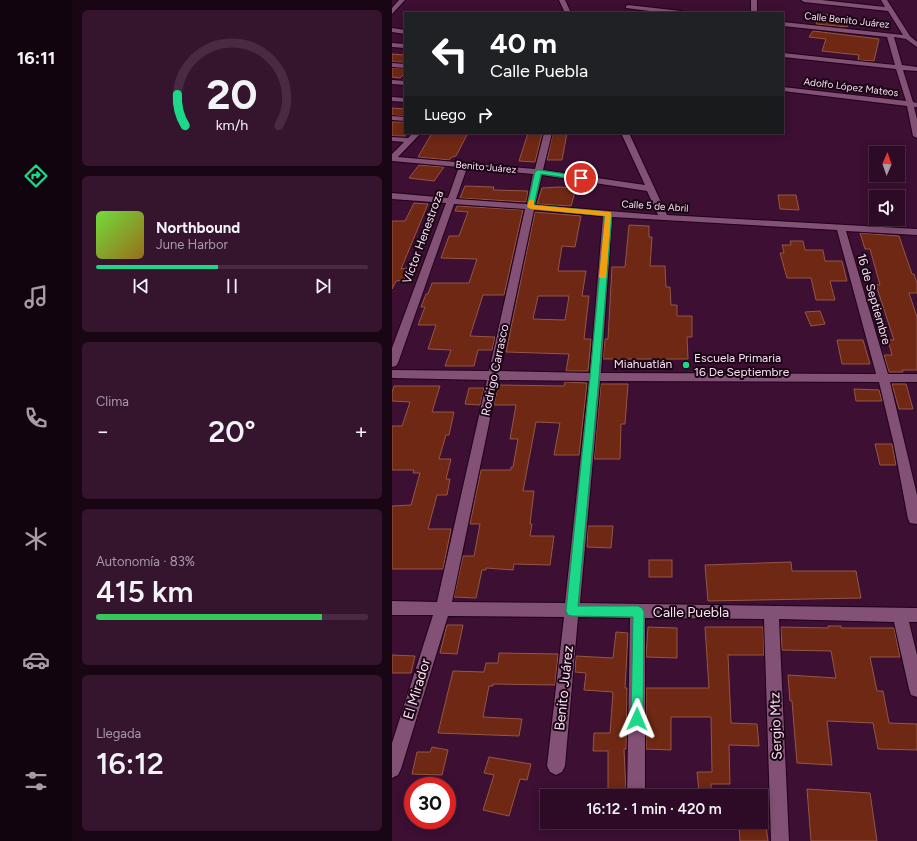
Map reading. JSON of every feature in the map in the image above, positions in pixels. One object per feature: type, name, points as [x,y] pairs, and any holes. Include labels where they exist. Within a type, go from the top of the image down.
[{"type":"street","points":[[392,12],[402,0]]},
{"type":"street","points":[[562,0],[568,12]]},
{"type":"street","points":[[754,0],[754,12]]},
{"type":"street","points":[[804,0],[889,9]]},
{"type":"street","points":[[884,0],[908,37],[917,45]]},
{"type":"street","points":[[628,7],[672,12]]},
{"type":"street","name":"Calle Benito Juárez","points":[[784,24],[908,37]]},
{"type":"street","points":[[392,30],[404,32]]},
{"type":"street","points":[[890,35],[913,105],[917,136]]},
{"type":"street","points":[[392,45],[404,46]]},
{"type":"street","points":[[784,55],[917,69]]},
{"type":"street","points":[[392,65],[404,66]]},
{"type":"street","points":[[392,82],[404,83]]},
{"type":"street","name":"Adolfo López Mateos","points":[[784,89],[913,105]]},
{"type":"street","points":[[392,99],[404,100]]},
{"type":"street","points":[[392,118],[404,119]]},
{"type":"street","points":[[392,159],[416,134]]},
{"type":"street","name":"Rodrigo Carrasco","points":[[443,608],[538,172],[548,134]]},
{"type":"street","points":[[625,134],[664,218]]},
{"type":"street","points":[[392,139],[410,140]]},
{"type":"street","name":"Benito Juárez","points":[[392,159],[538,172],[651,189]]},
{"type":"street","name":"Víctor Henestroza","points":[[392,363],[464,165]]},
{"type":"street","name":"Calle 5 de Abril","points":[[392,196],[664,218],[917,232]]},
{"type":"street","name":"Benito Juárez","points":[[556,766],[595,377],[608,214]]},
{"type":"street","name":"16 de Septiembre","points":[[840,228],[883,378],[908,478],[915,519]]},
{"type":"street","name":"Miahuatlán","points":[[392,374],[595,377],[917,378]]},
{"type":"street","name":"Calle Puebla","points":[[392,608],[917,615]]},
{"type":"street","name":"El Mirador","points":[[392,769],[443,608]]},
{"type":"street","points":[[636,789],[638,612]]},
{"type":"street","name":"Sergio Mtz","points":[[771,612],[780,841]]},
{"type":"street","points":[[900,615],[917,689]]},
{"type":"building","points":[[821,14],[849,18],[847,27],[816,24]]},
{"type":"building","points":[[813,31],[879,39],[874,61],[858,60],[859,55],[822,51],[826,39],[809,37]]},
{"type":"building","points":[[392,54],[404,55],[404,62],[392,62]]},
{"type":"building","points":[[392,68],[404,69],[404,74],[400,78],[392,77]]},
{"type":"building","points":[[392,108],[404,109],[404,116],[392,115]]},
{"type":"building","points":[[392,122],[404,122],[405,136],[392,136]]},
{"type":"building","points":[[431,134],[467,134],[456,156],[449,160],[418,157]]},
{"type":"building","points":[[528,134],[542,134],[535,162],[519,161]]},
{"type":"building","points":[[553,134],[567,134],[562,160],[547,160]]},
{"type":"building","points":[[419,165],[444,167],[434,181],[409,178]]},
{"type":"building","points":[[465,186],[494,187],[493,190],[528,191],[526,202],[460,198]]},
{"type":"building","points":[[542,188],[576,188],[571,206],[537,204]]},
{"type":"building","points":[[778,195],[796,195],[799,210],[780,209]]},
{"type":"building","points":[[414,203],[428,204],[401,269],[407,268],[404,280],[396,281],[392,289],[392,221],[405,221]]},
{"type":"building","points":[[457,206],[523,210],[504,295],[483,295],[470,336],[495,337],[492,350],[478,350],[474,366],[445,366],[451,350],[428,349],[436,325],[418,325],[425,307],[421,307],[432,283],[469,283],[477,259],[441,258],[449,236],[459,236],[468,212],[455,211]]},
{"type":"building","points":[[535,212],[581,216],[575,247],[562,246],[558,271],[586,271],[582,296],[589,296],[584,339],[591,339],[588,371],[566,371],[569,354],[506,352]],"holes":[[[538,296],[569,296],[565,320],[533,319]]]},
{"type":"building","points":[[629,225],[649,226],[649,237],[652,237],[650,266],[665,266],[666,287],[670,287],[671,305],[677,305],[677,316],[692,316],[692,337],[687,337],[688,359],[603,359],[605,339],[608,339],[612,267],[625,267]]},
{"type":"building","points":[[860,233],[899,236],[912,274],[914,274],[917,283],[917,293],[909,293],[917,317],[917,370],[889,372],[884,355],[892,355],[888,340],[894,340],[876,285],[880,285],[870,249],[865,249]]},
{"type":"building","points":[[790,241],[803,241],[805,250],[823,250],[825,261],[842,261],[847,281],[830,281],[835,300],[816,300],[811,278],[787,278],[780,253],[784,253],[782,245],[791,245]]},
{"type":"building","points":[[820,311],[825,324],[811,326],[805,312]]},
{"type":"building","points":[[837,340],[863,340],[870,364],[842,364]]},
{"type":"building","points":[[565,382],[587,383],[579,455],[554,455],[560,423],[536,422],[523,491],[534,491],[530,536],[554,536],[550,565],[514,564],[513,570],[486,568],[486,570],[482,570],[476,598],[454,597],[463,556],[474,556],[480,524],[470,524],[481,470],[511,470],[511,467],[513,467],[518,439],[510,439],[516,405],[494,405],[498,385],[564,386]]},
{"type":"building","points":[[601,384],[628,384],[625,424],[621,424],[620,459],[594,459]]},
{"type":"building","points":[[892,384],[906,384],[913,409],[899,409]]},
{"type":"building","points":[[394,386],[440,386],[432,412],[454,412],[449,435],[446,435],[439,459],[451,459],[446,479],[450,479],[447,495],[437,495],[428,529],[451,529],[443,569],[392,569],[392,506],[411,505],[420,473],[413,473],[414,470],[392,470],[392,426],[402,426],[410,402],[392,401]]},
{"type":"building","points":[[469,388],[484,388],[480,405],[465,404]]},
{"type":"building","points":[[854,389],[879,390],[882,401],[856,401]]},
{"type":"building","points":[[875,444],[892,444],[896,465],[880,465]]},
{"type":"building","points":[[588,526],[613,526],[611,548],[587,547]]},
{"type":"building","points":[[649,560],[672,560],[672,577],[649,577]]},
{"type":"building","points":[[791,562],[792,571],[856,571],[861,598],[708,601],[705,565]]},
{"type":"building","points":[[447,625],[463,625],[457,654],[440,653]]},
{"type":"building","points":[[828,626],[841,626],[841,628],[894,628],[900,657],[870,657],[877,691],[883,691],[889,723],[917,724],[917,750],[878,749],[873,723],[827,721],[832,765],[797,763],[792,701],[790,701],[788,675],[836,678],[831,651],[782,650],[781,627],[828,628]]},
{"type":"building","points":[[648,627],[677,628],[677,658],[646,657]]},
{"type":"building","points":[[705,627],[763,627],[764,655],[728,655],[731,723],[757,724],[759,746],[729,745],[730,784],[711,784],[711,789],[699,789],[697,772],[712,772],[711,717],[671,717],[671,750],[646,749],[646,688],[709,688]]},
{"type":"building","points":[[616,632],[628,633],[625,688],[627,688],[626,749],[624,749],[626,789],[608,789],[608,751],[593,751],[594,733],[610,733],[613,692],[584,690],[586,673],[575,672],[576,656],[613,658]]},
{"type":"building","points":[[499,653],[558,654],[555,685],[493,684],[493,686],[489,686],[483,717],[522,719],[519,736],[438,733],[453,671],[484,672],[486,663],[498,663]]},
{"type":"building","points":[[392,655],[415,656],[411,673],[392,673]]},
{"type":"building","points":[[432,747],[448,750],[442,775],[412,774],[417,752],[430,752]]},
{"type":"building","points":[[489,757],[531,764],[527,780],[520,779],[509,816],[483,810],[494,775],[484,773]]},
{"type":"building","points":[[807,789],[870,793],[877,841],[811,841]]},
{"type":"building","points":[[739,829],[766,829],[768,841],[740,841]]},
{"type":"slow traffic","points":[[532,202],[531,207],[608,214],[603,277]]},
{"type":"place","name":"Escuela Primaria 16 De Septiembre","points":[[686,365]]},
{"type":"route","points":[[581,178],[538,172],[531,207],[608,214],[595,377],[572,611],[638,612],[637,719]]}]
